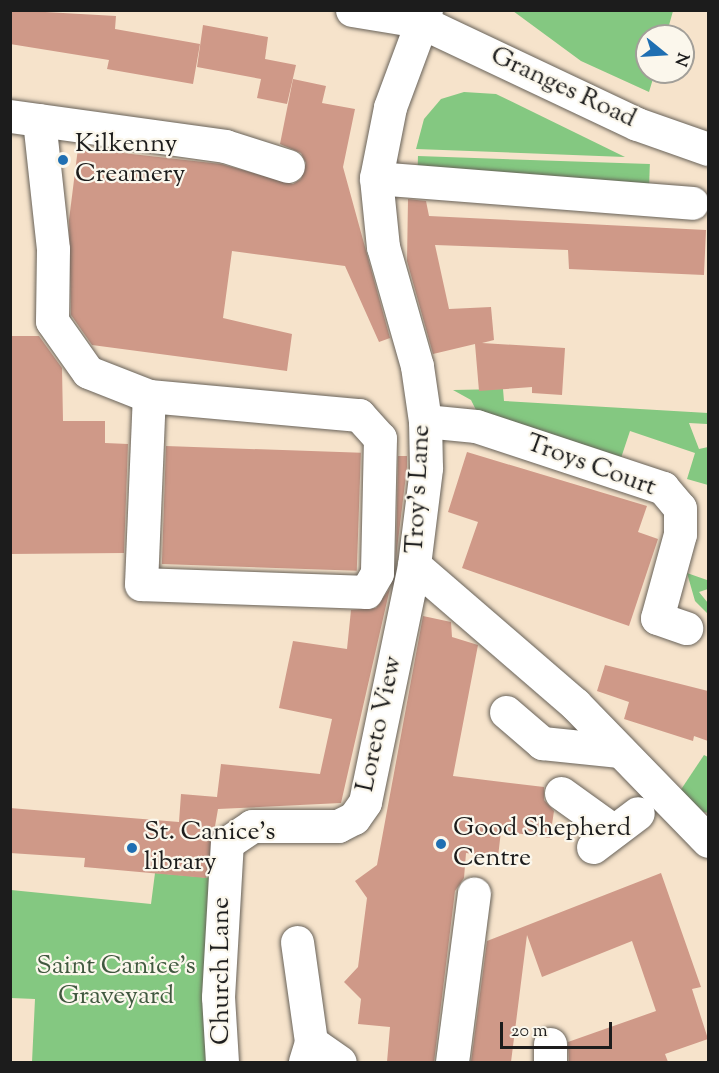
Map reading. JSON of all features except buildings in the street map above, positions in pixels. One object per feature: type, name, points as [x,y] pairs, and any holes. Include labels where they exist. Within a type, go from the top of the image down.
[{"type":"street","name":"Granges Road","points":[[352,10],[422,16],[638,124],[708,149]]},
{"type":"street","name":"Troy's Lane","points":[[422,16],[390,107],[376,178],[382,247],[417,366],[425,421],[426,468],[414,565],[575,704],[708,841]]},
{"type":"street","points":[[148,396],[141,584],[366,592],[377,573],[380,438],[359,415],[148,396],[88,372],[52,321],[53,249],[25,118],[225,146],[288,166]]},
{"type":"street","points":[[376,178],[692,203]]},
{"type":"street","name":"Troys Court","points":[[425,421],[476,426],[663,488],[680,508],[680,534],[657,618],[686,628]]},
{"type":"street","name":"Loreto View","points":[[227,843],[252,826],[338,826],[354,818],[364,802],[414,565]]},
{"type":"street","points":[[506,712],[542,743],[620,751]]},
{"type":"street","points":[[561,793],[615,830]]},
{"type":"street","name":"Church Lane","points":[[222,1062],[218,997],[227,843]]},
{"type":"street","points":[[452,1062],[474,893]]},
{"type":"street","points":[[297,942],[308,1052],[340,1062]]},
{"type":"green space","points":[[513,11],[673,11],[669,24],[635,24],[635,84],[651,84],[649,92],[581,61]]},
{"type":"green space","points":[[464,92],[496,94],[625,157],[416,149],[424,119],[441,99]]},
{"type":"green space","points":[[418,156],[650,164],[649,188],[417,180]]},
{"type":"green space","points":[[503,389],[504,401],[708,413],[707,424],[689,423],[699,449],[708,447],[708,485],[687,479],[695,453],[630,431],[621,458],[478,414],[471,400],[453,390]]},
{"type":"green space","points":[[687,573],[707,580],[708,575],[708,589],[699,592],[708,603],[708,614],[695,601]]},
{"type":"green space","points":[[704,755],[708,757],[708,813],[695,810],[678,794]]},
{"type":"green space","name":"Saint Canice's Graveyard","points":[[155,873],[212,878],[209,1062],[32,1062],[35,999],[11,998],[11,890],[151,904]]},
{"type":"place","name":"Kilkenny Creamery","points":[[63,160]]},
{"type":"place","name":"Good Shepherd Centre","points":[[441,844]]},
{"type":"place","name":"St. Canice's library","points":[[132,848]]}]
